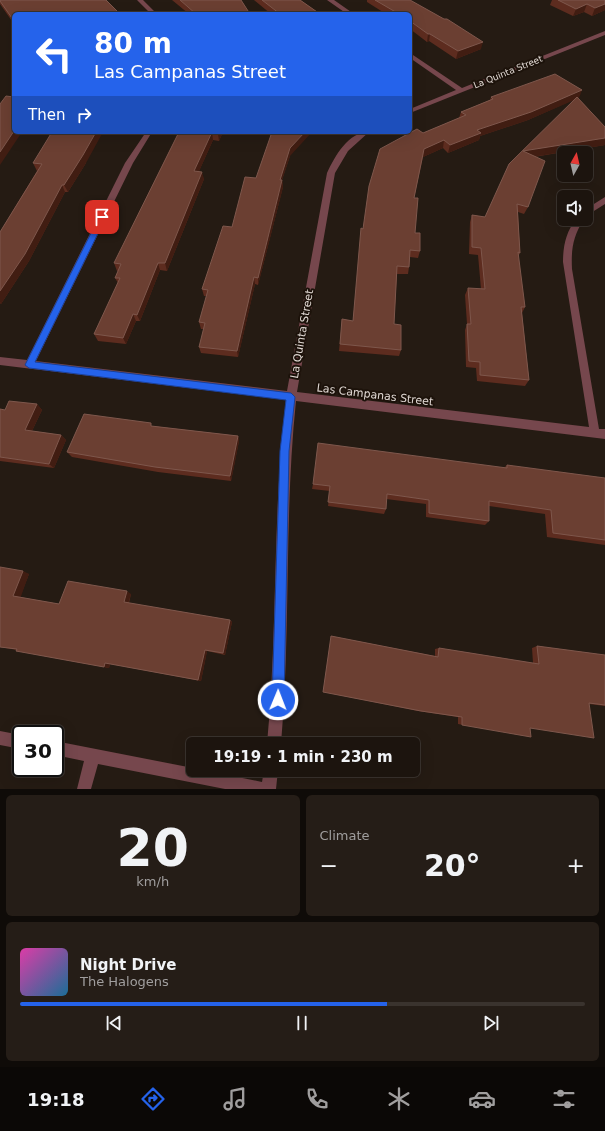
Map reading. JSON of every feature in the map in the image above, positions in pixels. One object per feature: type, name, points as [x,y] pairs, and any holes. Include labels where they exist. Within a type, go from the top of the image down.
[{"type":"street","points":[[140,0],[152,12]]},
{"type":"street","points":[[330,0],[348,12]]},
{"type":"street","name":"La Quinta Street","points":[[412,110],[605,33]]},
{"type":"street","points":[[412,56],[462,91]]},
{"type":"street","points":[[29,365],[129,163],[148,134]]},
{"type":"street","name":"La Quinta Street","points":[[275,737],[278,700],[284,451],[291,397],[331,173],[347,146],[363,134]]},
{"type":"street","points":[[593,208],[605,200]]},
{"type":"street","points":[[574,226],[567,243],[568,269],[600,434]]},
{"type":"street","name":"Las Campanas Street","points":[[0,361],[600,434]]},
{"type":"street","points":[[0,738],[12,740]]},
{"type":"street","points":[[64,750],[262,789]]},
{"type":"street","points":[[84,789],[93,755]]},
{"type":"street","points":[[269,789],[270,777]]},
{"type":"building","points":[[106,0],[118,12],[12,12],[12,18],[0,1]]},
{"type":"building","points":[[180,0],[241,0],[249,12],[194,12]]},
{"type":"building","points":[[262,0],[300,0],[317,12],[277,12]]},
{"type":"building","points":[[375,0],[410,0],[444,19],[447,19],[483,42],[458,51],[428,34],[412,22],[412,12],[396,12]]},
{"type":"building","points":[[558,0],[605,0],[605,4],[595,8],[587,4],[576,9]]},
{"type":"building","points":[[555,74],[582,90],[531,112],[477,130],[481,133],[450,145],[444,140],[424,149],[414,198],[418,198],[415,233],[420,233],[420,251],[410,250],[409,267],[397,266],[394,324],[401,325],[401,350],[340,344],[342,319],[353,321],[361,228],[363,229],[369,186],[380,149],[408,134],[412,134],[412,132],[417,129],[423,133],[466,115],[461,112],[493,99],[491,97]]},
{"type":"building","points":[[6,96],[12,97],[12,134],[0,152],[0,104]]},
{"type":"building","points":[[577,97],[605,127],[605,138],[523,151],[545,161],[528,207],[517,204],[520,253],[518,252],[525,307],[521,307],[529,380],[480,375],[480,362],[469,361],[467,324],[471,324],[468,288],[485,289],[481,248],[472,247],[472,215],[485,217],[509,164]]},
{"type":"building","points":[[51,134],[95,134],[64,185],[62,185],[25,254],[0,291],[0,232],[42,164],[33,163]]},
{"type":"building","points":[[178,134],[211,134],[194,171],[202,172],[165,263],[158,263],[137,315],[133,314],[123,338],[94,334],[120,278],[115,278],[121,264],[114,263]]},
{"type":"building","points":[[271,134],[303,134],[290,148],[280,180],[282,180],[258,278],[254,277],[237,351],[199,347],[205,323],[199,322],[208,290],[202,289],[223,226],[232,227],[245,177],[256,178]]},
{"type":"building","points":[[9,401],[37,404],[25,430],[61,435],[49,464],[0,457],[0,409],[5,410]]},
{"type":"building","points":[[84,414],[151,423],[151,426],[238,436],[230,476],[155,467],[67,452]]},
{"type":"building","points":[[318,443],[507,468],[507,465],[605,478],[605,540],[553,533],[551,510],[489,501],[489,521],[429,513],[429,500],[387,494],[386,509],[328,502],[330,486],[313,484]]},
{"type":"building","points":[[0,567],[23,571],[13,596],[59,604],[68,581],[127,591],[124,602],[230,620],[223,653],[205,650],[198,680],[105,663],[104,667],[16,651],[17,649],[0,647]]},
{"type":"building","points":[[331,636],[438,657],[439,648],[539,664],[537,646],[605,655],[605,705],[589,703],[594,738],[530,728],[531,737],[462,725],[462,717],[421,711],[323,692]]},
{"type":"route","points":[[102,217],[29,365],[291,397],[284,451],[278,700]]}]
